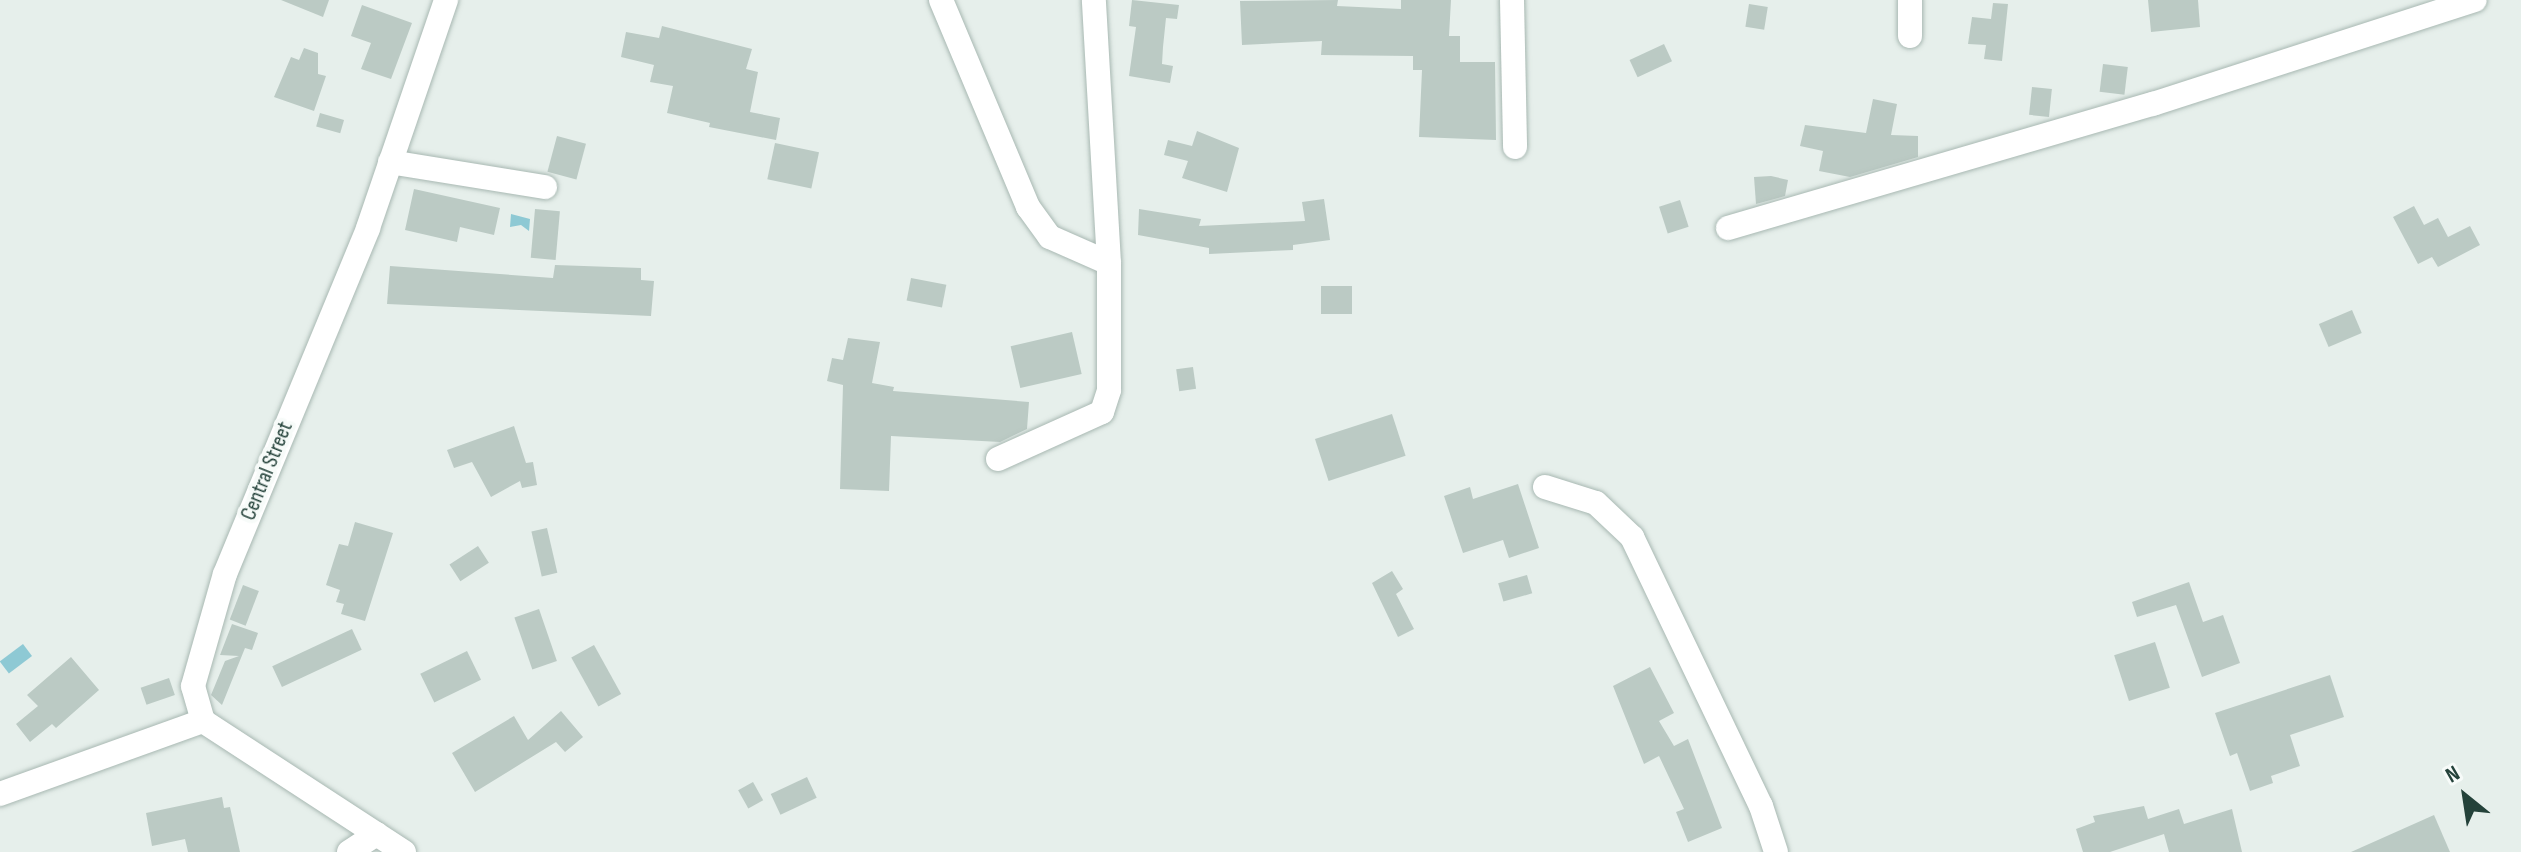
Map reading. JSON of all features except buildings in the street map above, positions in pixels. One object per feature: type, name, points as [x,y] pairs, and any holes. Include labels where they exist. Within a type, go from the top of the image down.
[{"type":"street","name":"Central Street","points":[[203,721],[193,686],[225,574],[390,162],[446,0]]},
{"type":"street","points":[[941,0],[1028,207],[1050,237],[1109,263]]},
{"type":"street","points":[[998,459],[1102,412],[1112,362],[1094,0]]},
{"type":"street","points":[[1512,0],[1515,147]]},
{"type":"street","points":[[1910,0],[1910,36]]},
{"type":"street","points":[[1728,228],[1972,159],[2475,0]]},
{"type":"street","points":[[390,162],[545,187]]},
{"type":"street","points":[[1545,487],[1596,503],[1632,537],[1761,806],[1776,852]]},
{"type":"street","points":[[0,794],[203,721],[404,852]]},
{"type":"street","points":[[349,852],[377,834]]},
{"type":"water","points":[[511,214],[530,219],[529,231],[521,225],[510,227]]},
{"type":"water","points":[[23,644],[32,656],[9,673],[0,661]]}]
